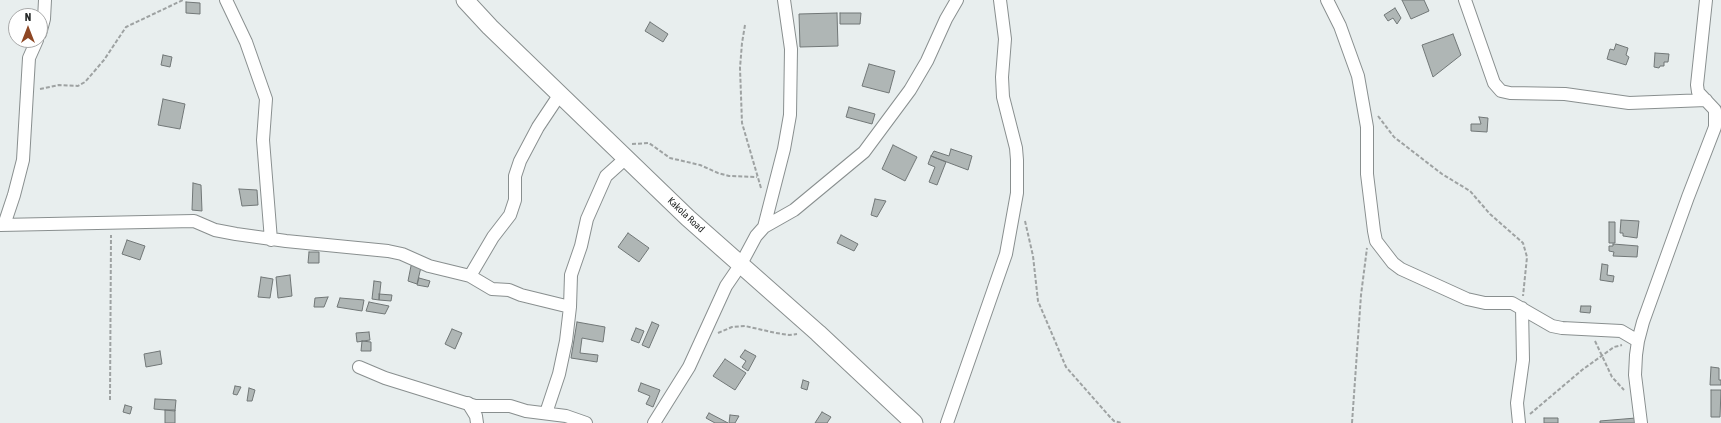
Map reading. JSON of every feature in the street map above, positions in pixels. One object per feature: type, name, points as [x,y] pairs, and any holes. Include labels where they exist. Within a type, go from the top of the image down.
[{"type":"main road","name":"Kakola Road","points":[[465,0],[688,218],[741,264],[914,423]]},
{"type":"street","points":[[226,0],[249,50],[266,99],[263,140],[270,240]]},
{"type":"street","points":[[764,227],[784,149],[790,115],[791,49],[784,0]]},
{"type":"street","points":[[654,423],[689,367],[726,286],[741,264],[756,236],[764,227],[794,210],[864,152],[910,90],[927,61],[946,19],[957,0]]},
{"type":"street","points":[[947,423],[1006,254],[1017,193],[1016,148],[1003,97],[1002,77],[1005,39],[1000,0]]},
{"type":"street","points":[[1327,0],[1340,26],[1358,76],[1367,127],[1367,174],[1374,231],[1376,241],[1380,248],[1401,269],[1467,299],[1485,302],[1512,303],[1552,326],[1562,328],[1621,331],[1638,340]]},
{"type":"street","points":[[1465,0],[1494,83],[1501,91],[1510,93],[1565,94],[1629,103],[1712,102]]},
{"type":"street","points":[[1641,423],[1635,374],[1638,340],[1685,204],[1715,127],[1715,110],[1712,102],[1698,92],[1697,85],[1706,0]]},
{"type":"street","points":[[33,48],[29,58],[23,160],[14,195],[2,225],[194,221],[215,230],[270,240],[388,251],[402,254],[429,266],[470,276],[492,289],[509,290],[521,295],[570,307]]},
{"type":"street","points":[[470,276],[493,237],[510,215],[515,200],[515,176],[520,161],[538,127],[560,94]]},
{"type":"street","points":[[546,413],[559,374],[566,341],[570,307],[571,275],[581,246],[589,213],[606,176],[626,158]]},
{"type":"street","points":[[1522,308],[1522,360],[1517,403],[1522,421]]},
{"type":"street","points":[[358,367],[385,378],[475,406],[510,406],[566,416],[586,423]]},
{"type":"street","points":[[468,403],[476,416],[477,423]]},
{"type":"path","points":[[27,93],[48,86],[78,86],[85,82],[104,60],[126,27],[183,0]]},
{"type":"path","points":[[745,25],[740,68],[742,123],[757,177],[769,208]]},
{"type":"path","points":[[1378,116],[1394,137],[1442,174],[1470,191],[1490,214],[1523,243],[1527,257],[1522,308]]},
{"type":"path","points":[[613,145],[649,143],[670,158],[700,165],[729,176],[757,177]]},
{"type":"path","points":[[1025,220],[1033,256],[1038,300],[1066,366],[1110,417],[1122,423]]},
{"type":"path","points":[[110,400],[111,222]]},
{"type":"path","points":[[1352,423],[1363,266],[1368,242]]},
{"type":"path","points":[[718,334],[732,326],[745,326],[789,335],[803,333],[820,336]]},
{"type":"path","points":[[1589,329],[1612,377],[1638,404]]},
{"type":"path","points":[[1522,421],[1582,370],[1614,347],[1638,340]]},
{"type":"building","points":[[1402,0],[1424,0],[1429,11],[1411,19]]},
{"type":"building","points":[[186,2],[200,3],[200,14],[186,13]]},
{"type":"building","points":[[1395,8],[1401,18],[1397,24],[1393,18],[1388,21],[1384,15]]},
{"type":"building","points":[[837,13],[838,46],[800,47],[799,14]]},
{"type":"building","points":[[840,13],[861,13],[860,24],[840,24]]},
{"type":"building","points":[[650,22],[668,34],[663,42],[645,31]]},
{"type":"building","points":[[1453,34],[1461,55],[1433,77],[1422,45]]},
{"type":"building","points":[[1616,44],[1628,48],[1626,55],[1629,57],[1626,65],[1607,59],[1610,49],[1614,50]]},
{"type":"building","points":[[1655,53],[1669,54],[1668,62],[1664,62],[1664,66],[1660,66],[1659,68],[1654,67]]},
{"type":"building","points":[[163,55],[172,57],[170,67],[161,65]]},
{"type":"building","points":[[869,64],[895,71],[889,93],[862,86]]},
{"type":"building","points":[[163,99],[185,104],[180,129],[158,125]]},
{"type":"building","points":[[849,107],[875,114],[872,124],[846,117]]},
{"type":"building","points":[[1479,117],[1488,118],[1487,132],[1471,131],[1471,124],[1481,124]]},
{"type":"building","points":[[893,145],[917,157],[905,181],[882,169]]},
{"type":"building","points":[[951,149],[972,156],[968,170],[931,156],[934,151],[949,156]]},
{"type":"building","points":[[931,156],[946,162],[937,185],[929,182],[935,167],[928,164]]},
{"type":"building","points":[[193,183],[201,185],[202,211],[192,210]]},
{"type":"building","points":[[239,189],[257,190],[258,205],[242,206]]},
{"type":"building","points":[[875,199],[886,201],[877,217],[871,215]]},
{"type":"building","points":[[1621,220],[1639,221],[1637,238],[1623,236],[1623,233],[1620,233]]},
{"type":"building","points":[[1609,222],[1615,222],[1615,243],[1609,243]]},
{"type":"building","points":[[628,233],[649,248],[639,262],[618,247]]},
{"type":"building","points":[[841,235],[858,244],[854,251],[837,243]]},
{"type":"building","points":[[127,240],[145,246],[140,260],[122,254]]},
{"type":"building","points":[[1613,244],[1638,246],[1637,257],[1613,256],[1614,252],[1609,251],[1609,246],[1613,246]]},
{"type":"building","points":[[309,252],[319,252],[319,263],[308,263]]},
{"type":"building","points":[[412,261],[422,263],[417,284],[408,281]]},
{"type":"building","points":[[1602,264],[1608,265],[1607,275],[1614,276],[1613,282],[1600,280]]},
{"type":"building","points":[[290,275],[292,296],[278,298],[276,277]]},
{"type":"building","points":[[261,277],[273,279],[270,298],[258,297]]},
{"type":"building","points":[[419,278],[430,281],[428,287],[417,285]]},
{"type":"building","points":[[374,281],[381,282],[379,300],[372,299]]},
{"type":"building","points":[[379,294],[392,295],[391,301],[379,300]]},
{"type":"building","points":[[328,297],[324,307],[314,307],[315,298]]},
{"type":"building","points":[[340,298],[364,300],[362,311],[337,307]]},
{"type":"building","points":[[369,302],[389,306],[385,314],[366,311]]},
{"type":"building","points":[[1581,306],[1591,306],[1590,313],[1580,312]]},
{"type":"building","points":[[577,322],[605,327],[603,342],[582,338],[580,353],[598,355],[597,362],[571,358]]},
{"type":"building","points":[[652,322],[659,325],[649,348],[642,345]]},
{"type":"building","points":[[636,328],[644,331],[639,343],[631,340]]},
{"type":"building","points":[[452,329],[462,333],[455,349],[445,344]]},
{"type":"building","points":[[369,332],[370,340],[357,342],[356,333]]},
{"type":"building","points":[[362,341],[371,342],[371,351],[361,351]]},
{"type":"building","points":[[745,350],[756,356],[748,371],[742,367],[746,361],[740,357]]},
{"type":"building","points":[[160,351],[162,364],[146,367],[144,354]]},
{"type":"building","points":[[725,359],[746,373],[735,390],[713,376]]},
{"type":"building","points":[[1711,367],[1719,368],[1719,380],[1721,380],[1721,385],[1710,385]]},
{"type":"building","points":[[803,380],[809,382],[807,390],[801,388]]},
{"type":"building","points":[[641,383],[660,390],[653,407],[646,404],[650,396],[638,391]]},
{"type":"building","points":[[235,386],[241,387],[237,395],[233,394]]},
{"type":"building","points":[[249,388],[255,390],[252,401],[247,401]]},
{"type":"building","points":[[1711,390],[1721,390],[1720,417],[1711,417]]},
{"type":"building","points":[[155,399],[176,400],[175,411],[154,409]]},
{"type":"building","points":[[125,405],[132,407],[130,414],[123,412]]},
{"type":"building","points":[[165,410],[175,410],[175,423],[165,423]]},
{"type":"building","points":[[822,412],[831,417],[827,423],[815,423]]},
{"type":"building","points":[[709,413],[728,423],[715,423],[706,418]]},
{"type":"building","points":[[730,415],[739,416],[735,423],[729,423]]},
{"type":"building","points":[[1544,418],[1558,418],[1558,423],[1544,423]]},
{"type":"building","points":[[1636,418],[1636,423],[1600,423],[1600,421]]}]
